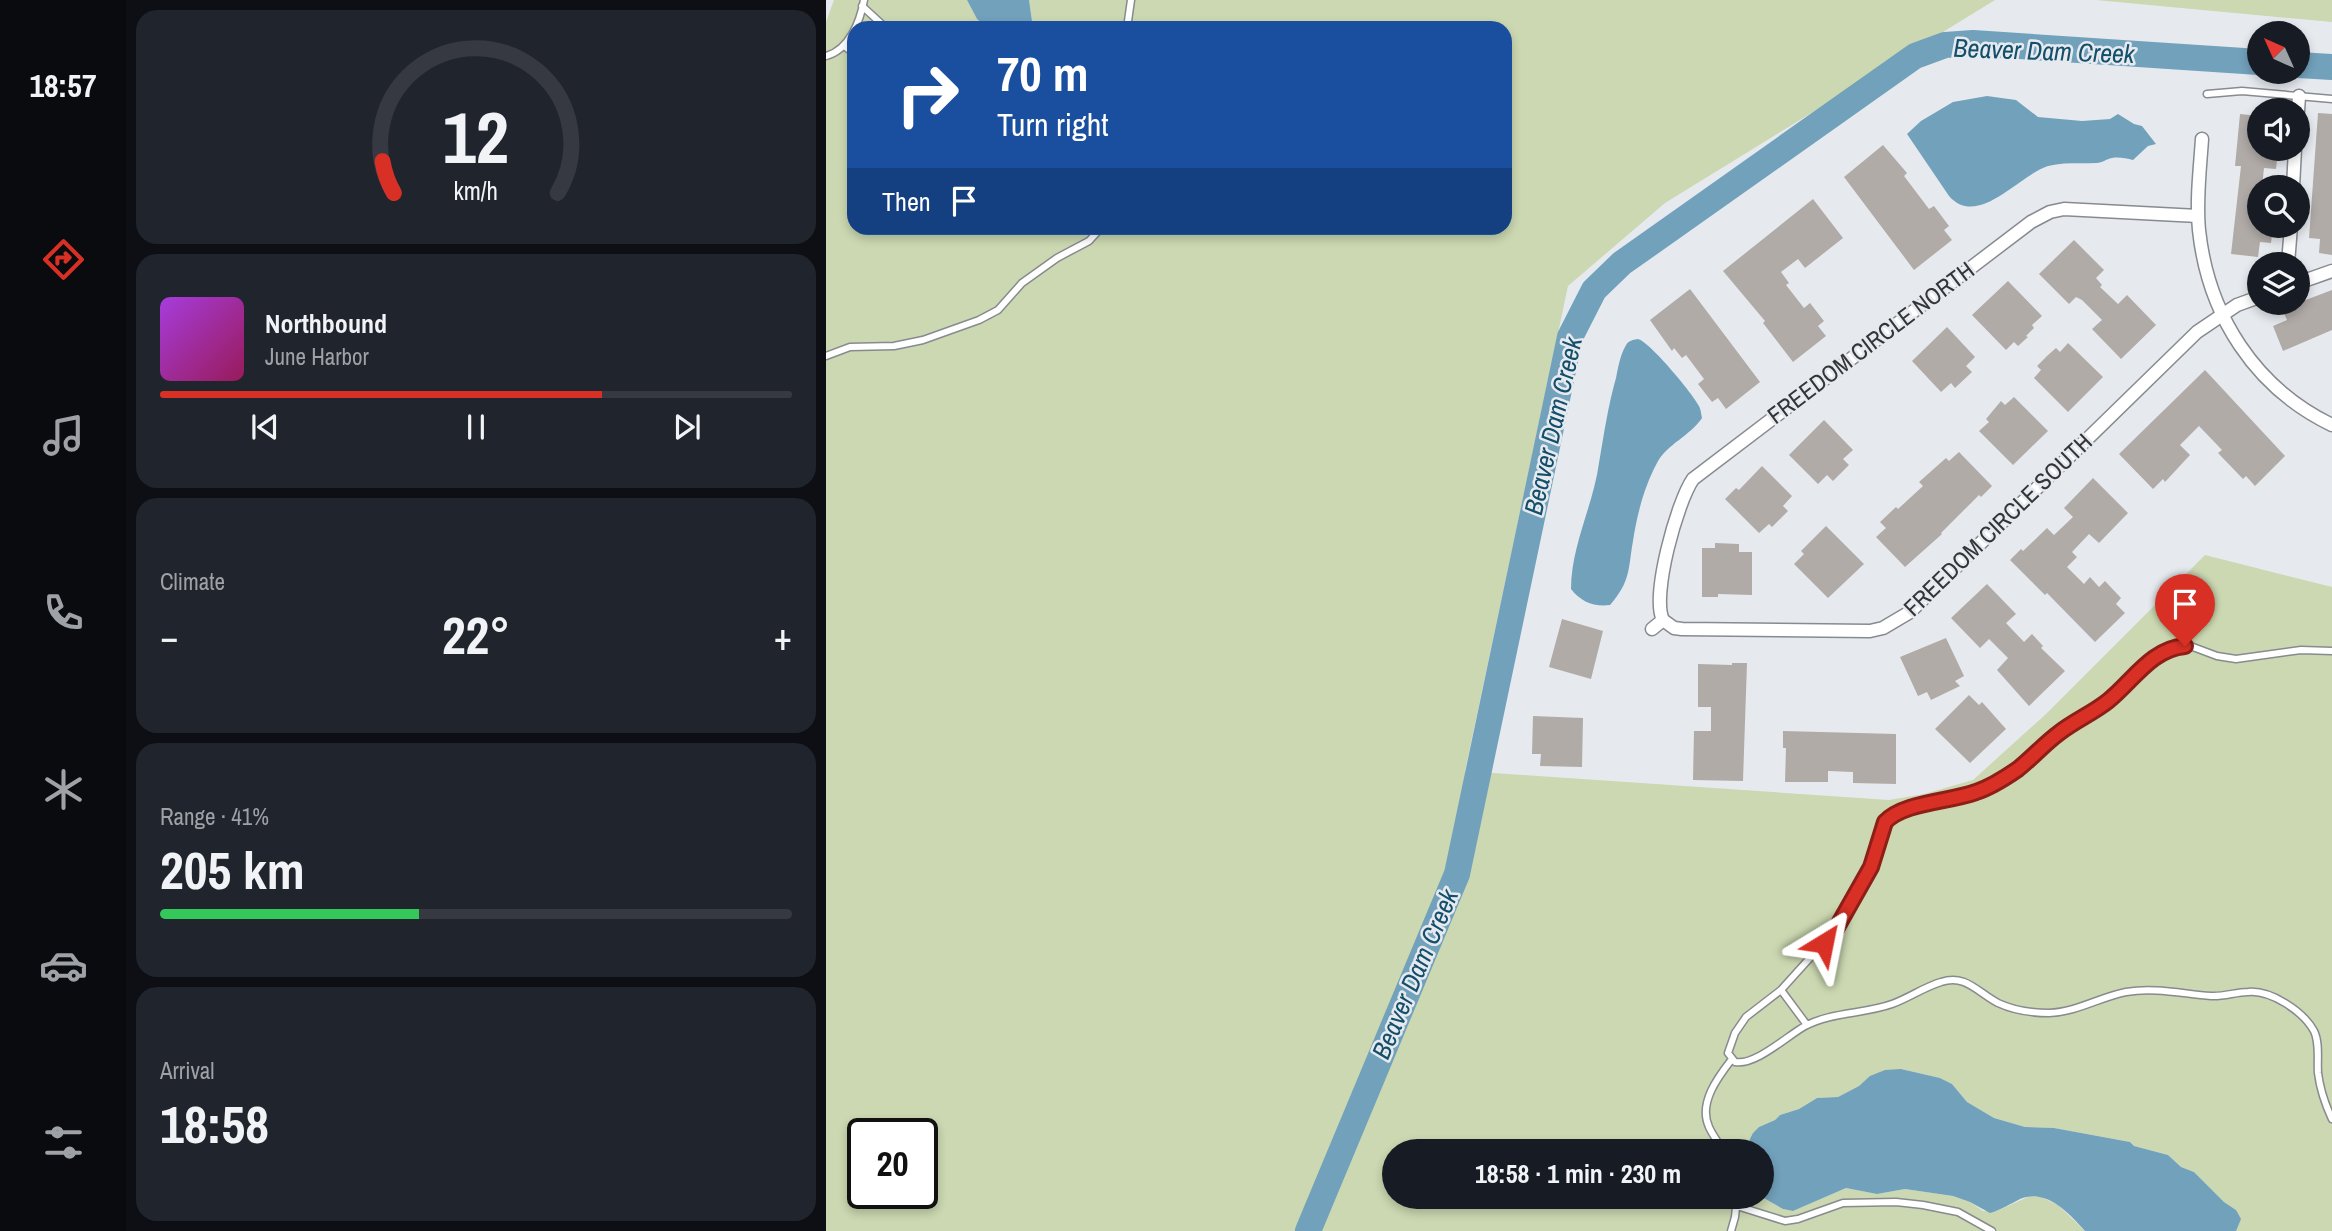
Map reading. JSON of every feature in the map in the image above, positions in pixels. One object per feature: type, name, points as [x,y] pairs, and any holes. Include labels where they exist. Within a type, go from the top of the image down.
[{"type":"street","points":[[2202,139],[2198,216],[2208,276],[2221,315],[2242,350],[2269,381],[2295,404],[2332,425]]},
{"type":"street","name":"FREEDOM CIRCLE NORTH","points":[[1663,620],[1659,596],[1676,515],[1693,479],[2031,222],[2050,212],[2064,209],[2198,216]]},
{"type":"street","points":[[2310,279],[2332,271]]},
{"type":"street","name":"FREEDOM CIRCLE SOUTH","points":[[1663,620],[1668,625],[1682,629],[1870,631],[1897,621],[1910,612],[2197,332],[2221,315],[2247,303]]},
{"type":"street","points":[[1652,629],[1663,620]]},
{"type":"lane","points":[[1128,21],[1131,0]]},
{"type":"lane","points":[[856,21],[863,3],[880,21]]},
{"type":"lane","points":[[826,56],[838,52],[847,42]]},
{"type":"lane","points":[[2207,94],[2242,91],[2332,99]]},
{"type":"lane","points":[[826,356],[850,347],[906,344],[979,320],[998,310],[1022,283],[1094,235]]},
{"type":"lane","points":[[2332,651],[2292,651],[2236,659],[2217,656],[2193,647],[2168,650],[2144,667],[2110,699],[2059,733],[2018,769],[1975,793],[1901,809],[1885,822],[1871,867],[1836,929],[1781,989],[1755,1008],[1740,1024],[1728,1048],[1732,1059],[1738,1063],[1750,1059],[1807,1025],[1893,1004],[1939,982],[1954,979],[1967,982],[2004,1005],[2049,1013],[2074,1010],[2118,994],[2137,991],[2171,991],[2213,996],[2259,992],[2292,1009],[2314,1030],[2319,1082],[2332,1119]]},
{"type":"lane","points":[[1781,989],[1807,1025]]},
{"type":"lane","points":[[1716,1139],[1707,1125],[1706,1110],[1711,1092],[1732,1059]]},
{"type":"lane","points":[[1747,1209],[1785,1221],[1843,1203],[1909,1204],[1958,1212],[1993,1231]]},
{"type":"lane","points":[[1731,1231],[1736,1209]]},
{"type":"green space","points":[[834,0],[967,0],[979,21],[847,21],[847,235],[1512,235],[1512,21],[1032,21],[1029,0],[1995,0],[1665,203],[1568,286],[1465,771],[1889,800],[1924,794],[1973,780],[2046,714],[2205,555],[2332,587],[2332,1231],[2236,1231],[2236,1210],[2224,1202],[2194,1172],[2181,1167],[2168,1155],[2134,1146],[2130,1142],[2054,1128],[2025,1127],[1994,1118],[1967,1102],[1952,1084],[1940,1078],[1901,1069],[1871,1076],[1838,1097],[1817,1098],[1799,1109],[1780,1115],[1759,1127],[1751,1139],[1382,1139],[1382,1209],[1774,1209],[1774,1204],[1793,1211],[1846,1188],[1877,1194],[1905,1189],[1953,1196],[1970,1202],[1983,1211],[1997,1211],[2030,1196],[2041,1197],[2058,1205],[2085,1231],[826,1231],[826,22]]},
{"type":"green space","points":[[2096,0],[2332,0],[2332,22]]},
{"type":"water","points":[[967,0],[1029,0],[1032,21],[977,19]]},
{"type":"water","points":[[1987,96],[2016,100],[2038,117],[2082,121],[2110,119],[2118,114],[2142,126],[2156,144],[2148,146],[2133,160],[2114,158],[2099,163],[2048,166],[1985,203],[1960,205],[1949,196],[1907,134],[1921,121],[1953,102]]},
{"type":"water","points":[[1638,339],[1652,349],[1680,380],[1699,406],[1702,418],[1661,456],[1657,463],[1639,511],[1625,582],[1610,605],[1599,605],[1588,603],[1575,594],[1571,589],[1572,573],[1596,479],[1620,358],[1627,343]]},
{"type":"water","points":[[1901,1069],[1940,1078],[1952,1084],[1967,1102],[1994,1118],[2025,1127],[2054,1128],[2130,1142],[2134,1146],[2168,1155],[2181,1167],[2194,1172],[2224,1202],[2236,1210],[2241,1219],[2236,1231],[2085,1231],[2056,1204],[2030,1196],[1990,1213],[1953,1196],[1905,1189],[1877,1194],[1846,1188],[1793,1211],[1774,1204],[1774,1139],[1750,1139],[1753,1133],[1780,1115],[1799,1109],[1817,1098],[1838,1097],[1859,1086],[1870,1076],[1885,1070]]},
{"type":"building","points":[[2318,113],[2332,114],[2332,255],[2319,253],[2320,239],[2309,238]]},
{"type":"building","points":[[2240,114],[2247,115],[2247,161],[2277,161],[2276,169],[2264,168],[2263,175],[2247,175],[2247,238],[2272,238],[2271,243],[2260,242],[2259,252],[2247,252],[2247,256],[2231,254],[2241,166],[2235,166]]},
{"type":"building","points":[[1883,145],[1907,173],[1904,176],[1929,209],[1934,206],[1949,226],[1944,230],[1952,240],[1914,270],[1844,177]]},
{"type":"building","points":[[1813,199],[1843,238],[1805,268],[1798,259],[1781,272],[1789,283],[1786,285],[1804,308],[1810,303],[1824,321],[1818,326],[1826,336],[1793,362],[1763,323],[1765,321],[1723,271]]},
{"type":"building","points":[[2074,240],[2104,270],[2096,278],[2102,285],[2100,287],[2118,304],[2127,295],[2156,325],[2121,359],[2092,329],[2102,320],[2076,297],[2069,304],[2039,274]]},
{"type":"building","points":[[2008,281],[2042,316],[2032,325],[2034,328],[2026,336],[2028,337],[2018,346],[2014,342],[2006,350],[1972,315]]},
{"type":"building","points":[[1690,289],[1760,382],[1726,409],[1718,398],[1712,402],[1698,384],[1704,379],[1686,355],[1682,358],[1674,348],[1672,351],[1650,320]]},
{"type":"building","points":[[2332,290],[2332,330],[2283,351],[2273,326],[2287,320],[2285,315],[2310,315],[2310,298]]},
{"type":"building","points":[[1947,327],[1975,357],[1966,366],[1972,372],[1955,388],[1951,383],[1941,392],[1912,361]]},
{"type":"building","points":[[2068,343],[2103,377],[2068,412],[2034,378],[2041,370],[2037,366],[2056,348],[2060,352]]},
{"type":"building","points":[[2205,370],[2285,456],[2255,486],[2246,476],[2243,479],[2218,453],[2222,450],[2199,426],[2180,445],[2190,455],[2165,482],[2163,479],[2153,489],[2119,454]]},
{"type":"building","points":[[2014,397],[2048,431],[2013,465],[1979,431],[1989,422],[1986,419],[2001,401],[2005,405]]},
{"type":"building","points":[[1824,420],[1853,450],[1843,459],[1849,465],[1833,481],[1827,475],[1818,484],[1789,455]]},
{"type":"building","points":[[1959,452],[1992,486],[1981,497],[1979,495],[1942,534],[1905,567],[1876,537],[1886,528],[1880,522],[1923,486],[1919,482],[1946,458],[1949,461]]},
{"type":"building","points":[[1762,466],[1792,496],[1783,506],[1788,511],[1772,527],[1769,524],[1759,533],[1725,499],[1736,488],[1739,490]]},
{"type":"building","points":[[2093,478],[2128,513],[2099,543],[2089,534],[2072,552],[2077,557],[2067,567],[2084,584],[2090,577],[2099,587],[2105,581],[2121,598],[2116,604],[2125,613],[2095,642],[2010,560],[2047,528],[2054,535],[2073,517],[2064,508]]},
{"type":"building","points":[[1826,526],[1864,564],[1828,598],[1794,564],[1804,554],[1801,551]]},
{"type":"building","points":[[1715,543],[1739,544],[1739,552],[1752,552],[1752,595],[1718,594],[1718,597],[1702,597],[1702,548],[1715,548]]},
{"type":"building","points":[[1987,584],[2016,614],[2006,623],[2024,642],[2032,634],[2043,646],[2041,648],[2065,671],[2029,706],[1997,670],[2008,658],[1989,639],[1980,648],[1951,618]]},
{"type":"building","points":[[1562,619],[1603,631],[1591,679],[1549,667]]},
{"type":"building","points":[[1946,638],[1964,676],[1955,681],[1960,686],[1931,700],[1927,692],[1918,696],[1900,657]]},
{"type":"building","points":[[1747,663],[1743,781],[1693,780],[1694,731],[1711,731],[1711,707],[1698,707],[1698,664]]},
{"type":"building","points":[[1969,695],[1979,705],[1982,702],[2006,729],[1970,763],[1935,729]]},
{"type":"building","points":[[1533,716],[1583,718],[1582,767],[1540,766],[1541,754],[1532,754]]},
{"type":"building","points":[[1783,731],[1896,734],[1896,784],[1853,783],[1853,772],[1828,771],[1828,782],[1785,782],[1786,748],[1783,748]]},
{"type":"waterway","name":"Beaver Dam Creek","points":[[1308,1231],[1457,874],[1570,337],[1594,290],[1622,263],[1915,56],[1945,45],[1973,43],[2247,61]]},
{"type":"waterway","name":"Beaver Dam Creek","points":[[2310,66],[2332,67]]},
{"type":"route","points":[[1824,943],[1836,929],[1871,867],[1888,818],[1901,809],[1935,803],[1988,788],[2018,769],[2059,733],[2110,699],[2158,655],[2185,646]]}]
